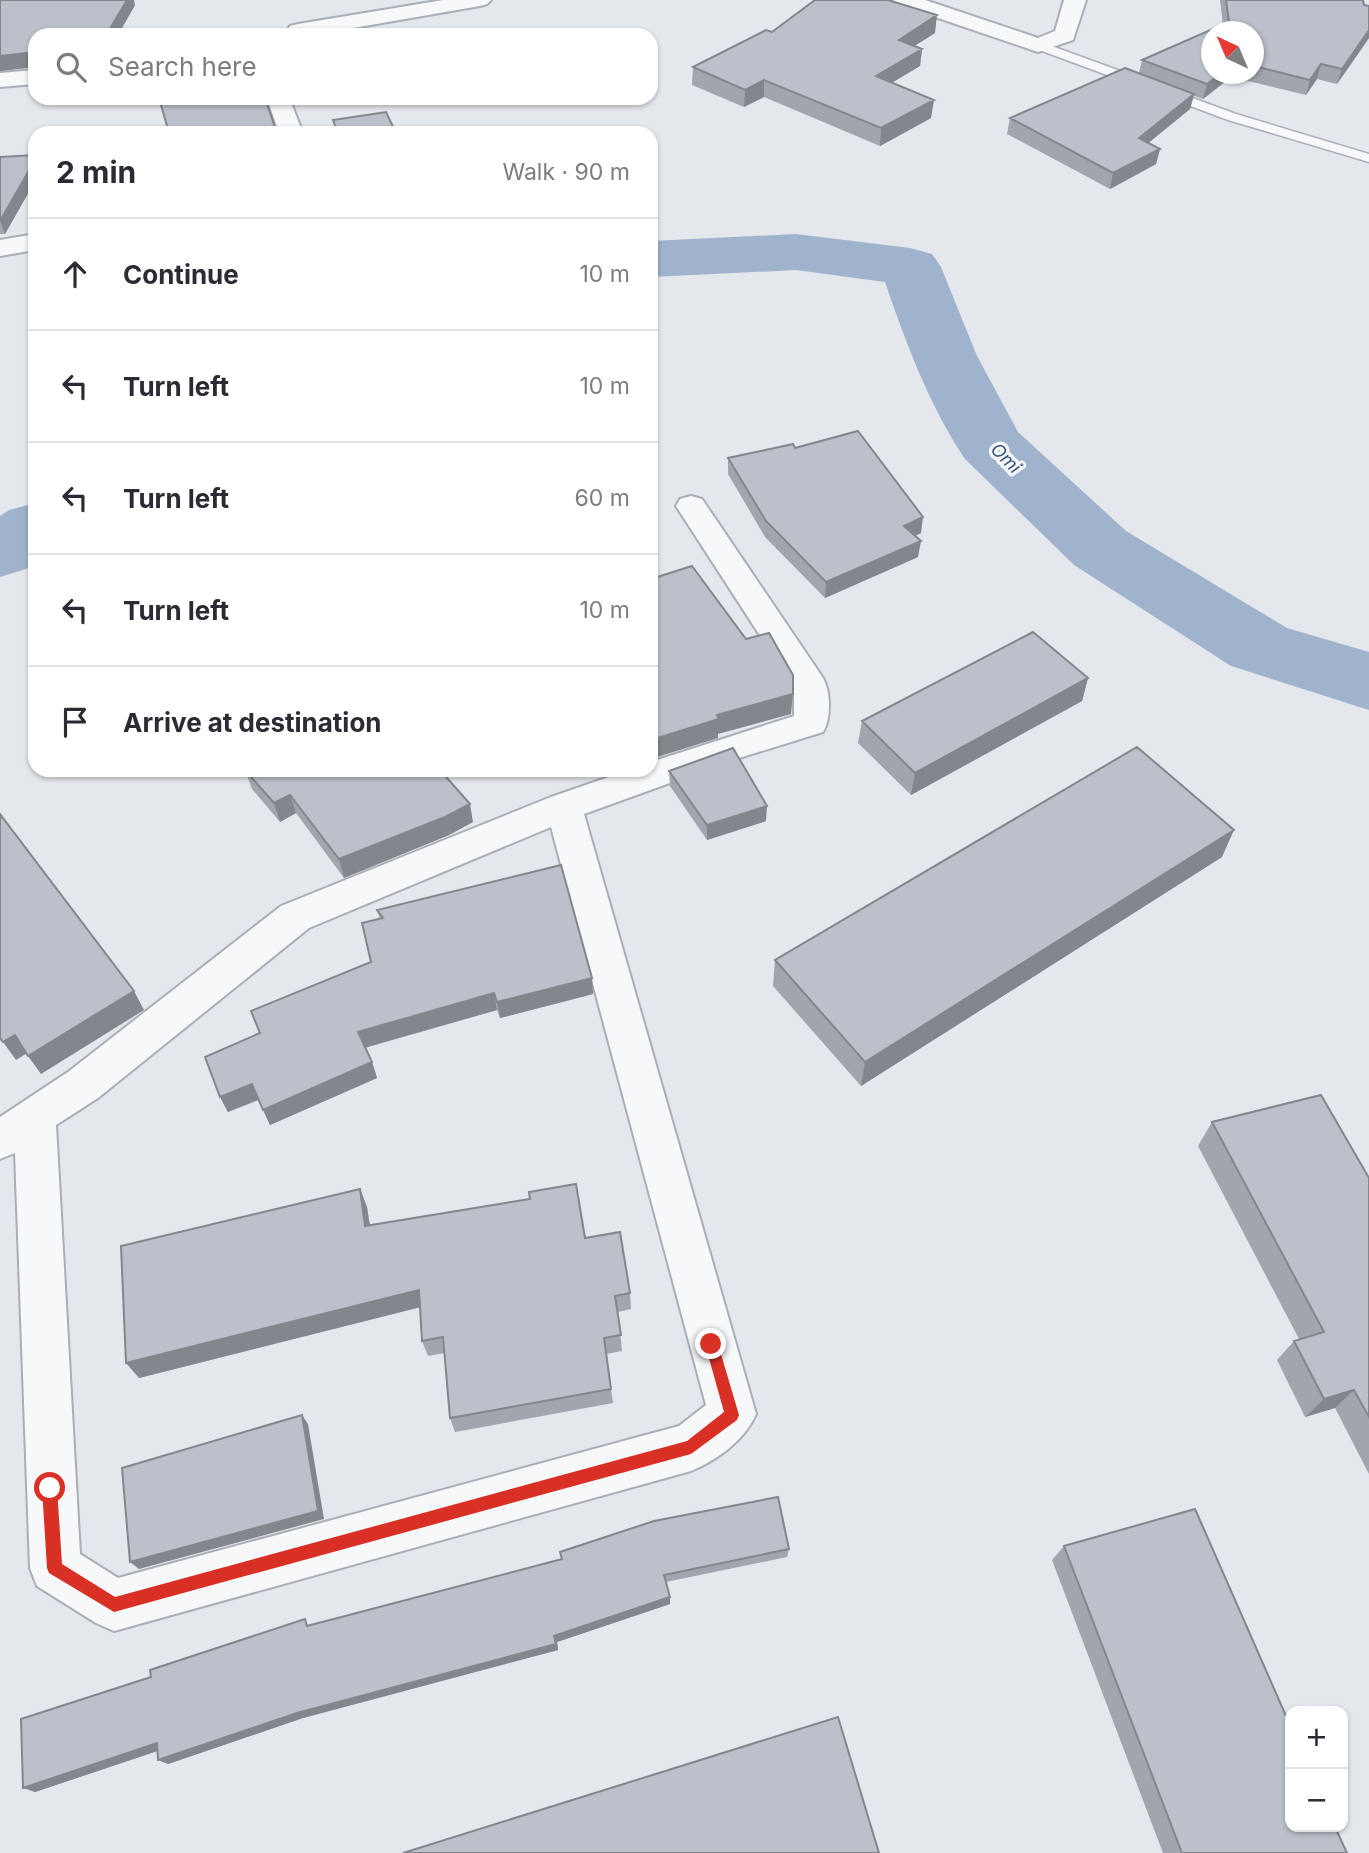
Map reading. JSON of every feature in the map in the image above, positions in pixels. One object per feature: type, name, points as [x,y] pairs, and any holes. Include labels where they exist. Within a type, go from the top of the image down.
[{"type":"street","points":[[322,28],[480,0]]},
{"type":"street","points":[[904,0],[1038,45],[1065,35],[1074,0]]},
{"type":"street","points":[[297,28],[307,10]]},
{"type":"street","points":[[0,80],[28,78]]},
{"type":"street","points":[[281,105],[288,126]]},
{"type":"street","points":[[0,248],[28,243]]},
{"type":"street","points":[[658,774],[811,723],[811,687],[691,506]]},
{"type":"street","points":[[564,807],[732,1415],[691,1447],[114,1605],[55,1568],[18,1128],[83,1085],[295,917],[564,807],[648,777]]},
{"type":"lane","points":[[1038,45],[1232,117],[1369,158]]},
{"type":"building","points":[[0,0],[127,0],[110,28],[28,28],[28,53],[0,56]]},
{"type":"building","points":[[815,0],[888,0],[937,15],[899,40],[922,49],[876,76],[934,100],[881,128],[764,80],[745,90],[693,67],[766,30],[772,32]]},
{"type":"building","points":[[1226,0],[1363,0],[1364,5],[1369,6],[1369,30],[1342,69],[1321,64],[1310,80],[1264,68],[1264,21],[1229,21]]},
{"type":"building","points":[[1201,34],[1201,82],[1142,60]]},
{"type":"building","points":[[1125,68],[1194,94],[1139,138],[1160,149],[1113,173],[1010,118]]},
{"type":"building","points":[[161,105],[267,105],[275,126],[167,126]]},
{"type":"building","points":[[386,112],[393,126],[335,126],[333,120]]},
{"type":"building","points":[[28,155],[28,172],[0,221],[0,157]]},
{"type":"building","points":[[858,431],[923,517],[904,526],[921,541],[826,582],[766,521],[728,458],[793,444],[795,448]]},
{"type":"building","points":[[692,566],[746,639],[769,633],[793,675],[793,694],[717,715],[719,719],[658,738],[658,577]]},
{"type":"building","points":[[1033,632],[1088,678],[915,773],[862,721]]},
{"type":"building","points":[[1137,747],[1234,830],[865,1062],[775,960]]},
{"type":"building","points":[[733,748],[767,806],[707,825],[669,771]]},
{"type":"building","points":[[251,777],[446,777],[470,804],[445,817],[339,859],[290,795],[274,803]]},
{"type":"building","points":[[0,814],[134,991],[28,1056],[15,1035],[3,1042],[0,1038]]},
{"type":"building","points":[[561,865],[592,978],[497,1002],[494,993],[358,1032],[372,1062],[263,1110],[252,1084],[220,1097],[205,1057],[260,1033],[251,1011],[371,962],[362,923],[383,918],[377,910]]},
{"type":"building","points":[[1321,1095],[1369,1178],[1369,1417],[1354,1390],[1324,1399],[1294,1341],[1324,1332],[1212,1122]]},
{"type":"building","points":[[576,1184],[585,1238],[620,1232],[630,1293],[615,1296],[621,1335],[604,1338],[611,1389],[450,1418],[443,1337],[422,1341],[419,1290],[126,1363],[121,1246],[360,1189],[365,1226],[530,1199],[529,1192]]},
{"type":"building","points":[[302,1415],[318,1511],[130,1562],[122,1468]]},
{"type":"building","points":[[778,1497],[789,1549],[664,1575],[670,1597],[554,1636],[556,1644],[297,1713],[158,1760],[157,1743],[23,1788],[21,1719],[151,1677],[150,1670],[305,1619],[307,1626],[562,1559],[560,1552],[654,1521]]},
{"type":"building","points":[[1195,1509],[1285,1714],[1285,1832],[1337,1832],[1347,1853],[1182,1853],[1064,1546]]},
{"type":"building","points":[[838,1717],[879,1853],[403,1853]]},
{"type":"waterway","name":"Omi","points":[[658,259],[796,252],[910,267],[944,356],[990,444],[1100,548],[1259,647],[1369,681]]},
{"type":"waterway","name":"Omi","points":[[0,552],[28,532]]},
{"type":"route","points":[[50,1488],[55,1568],[114,1605],[691,1447],[732,1415],[711,1344]]}]
